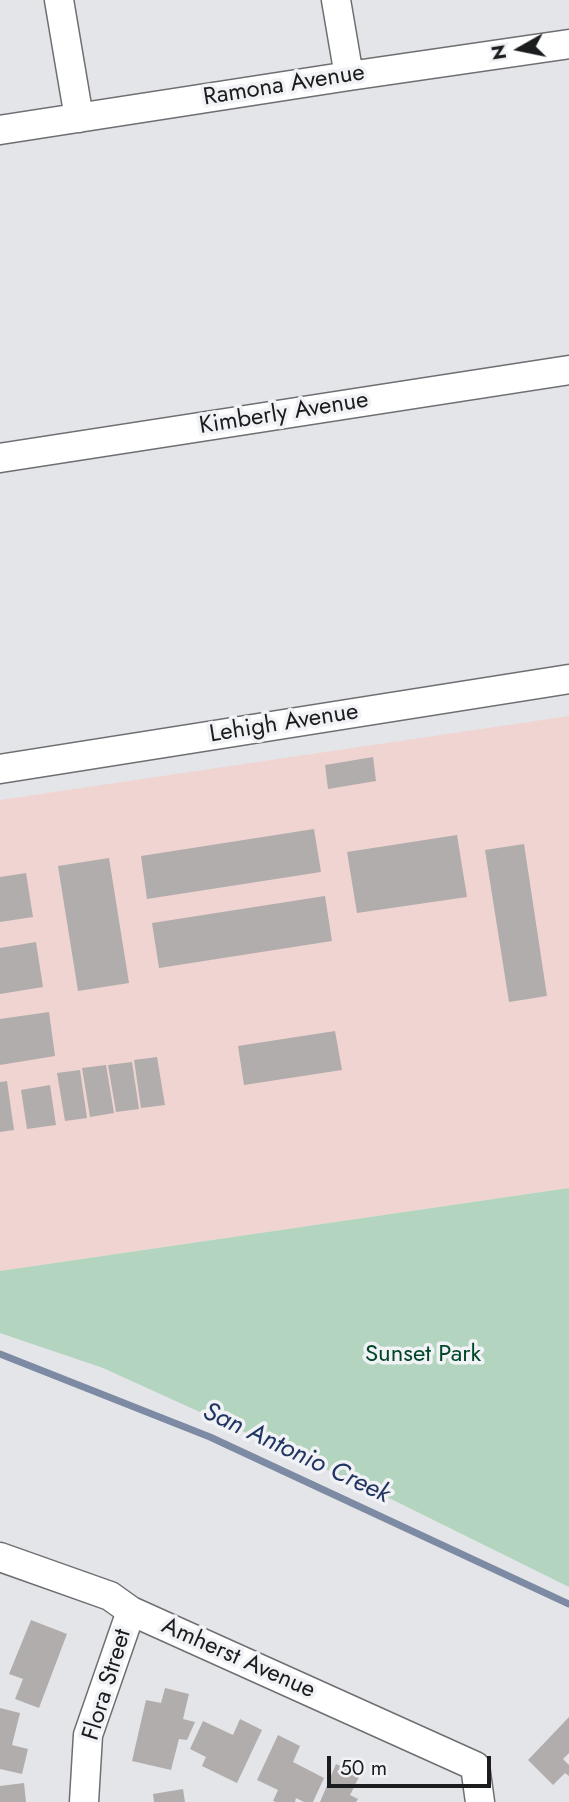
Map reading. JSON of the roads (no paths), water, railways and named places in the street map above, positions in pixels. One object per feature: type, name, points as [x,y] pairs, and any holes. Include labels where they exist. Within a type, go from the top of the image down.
[{"type":"street","points":[[59,0],[79,118]]},
{"type":"street","points":[[336,0],[349,76]]},
{"type":"street","name":"Ramona Avenue","points":[[0,130],[569,44]]},
{"type":"street","name":"Kimberly Avenue","points":[[0,458],[569,370]]},
{"type":"street","name":"Lehigh Avenue","points":[[0,769],[569,679]]},
{"type":"street","name":"Amherst Avenue","points":[[0,1557],[110,1596],[131,1611],[475,1766],[480,1802]]},
{"type":"street","name":"Flora Street","points":[[84,1802],[88,1735],[131,1611]]},
{"type":"waterway","name":"San Antonio Creek","points":[[0,1354],[210,1437],[569,1604]]},
{"type":"park label","name":"Sunset Park","points":[[423,1355]]}]
